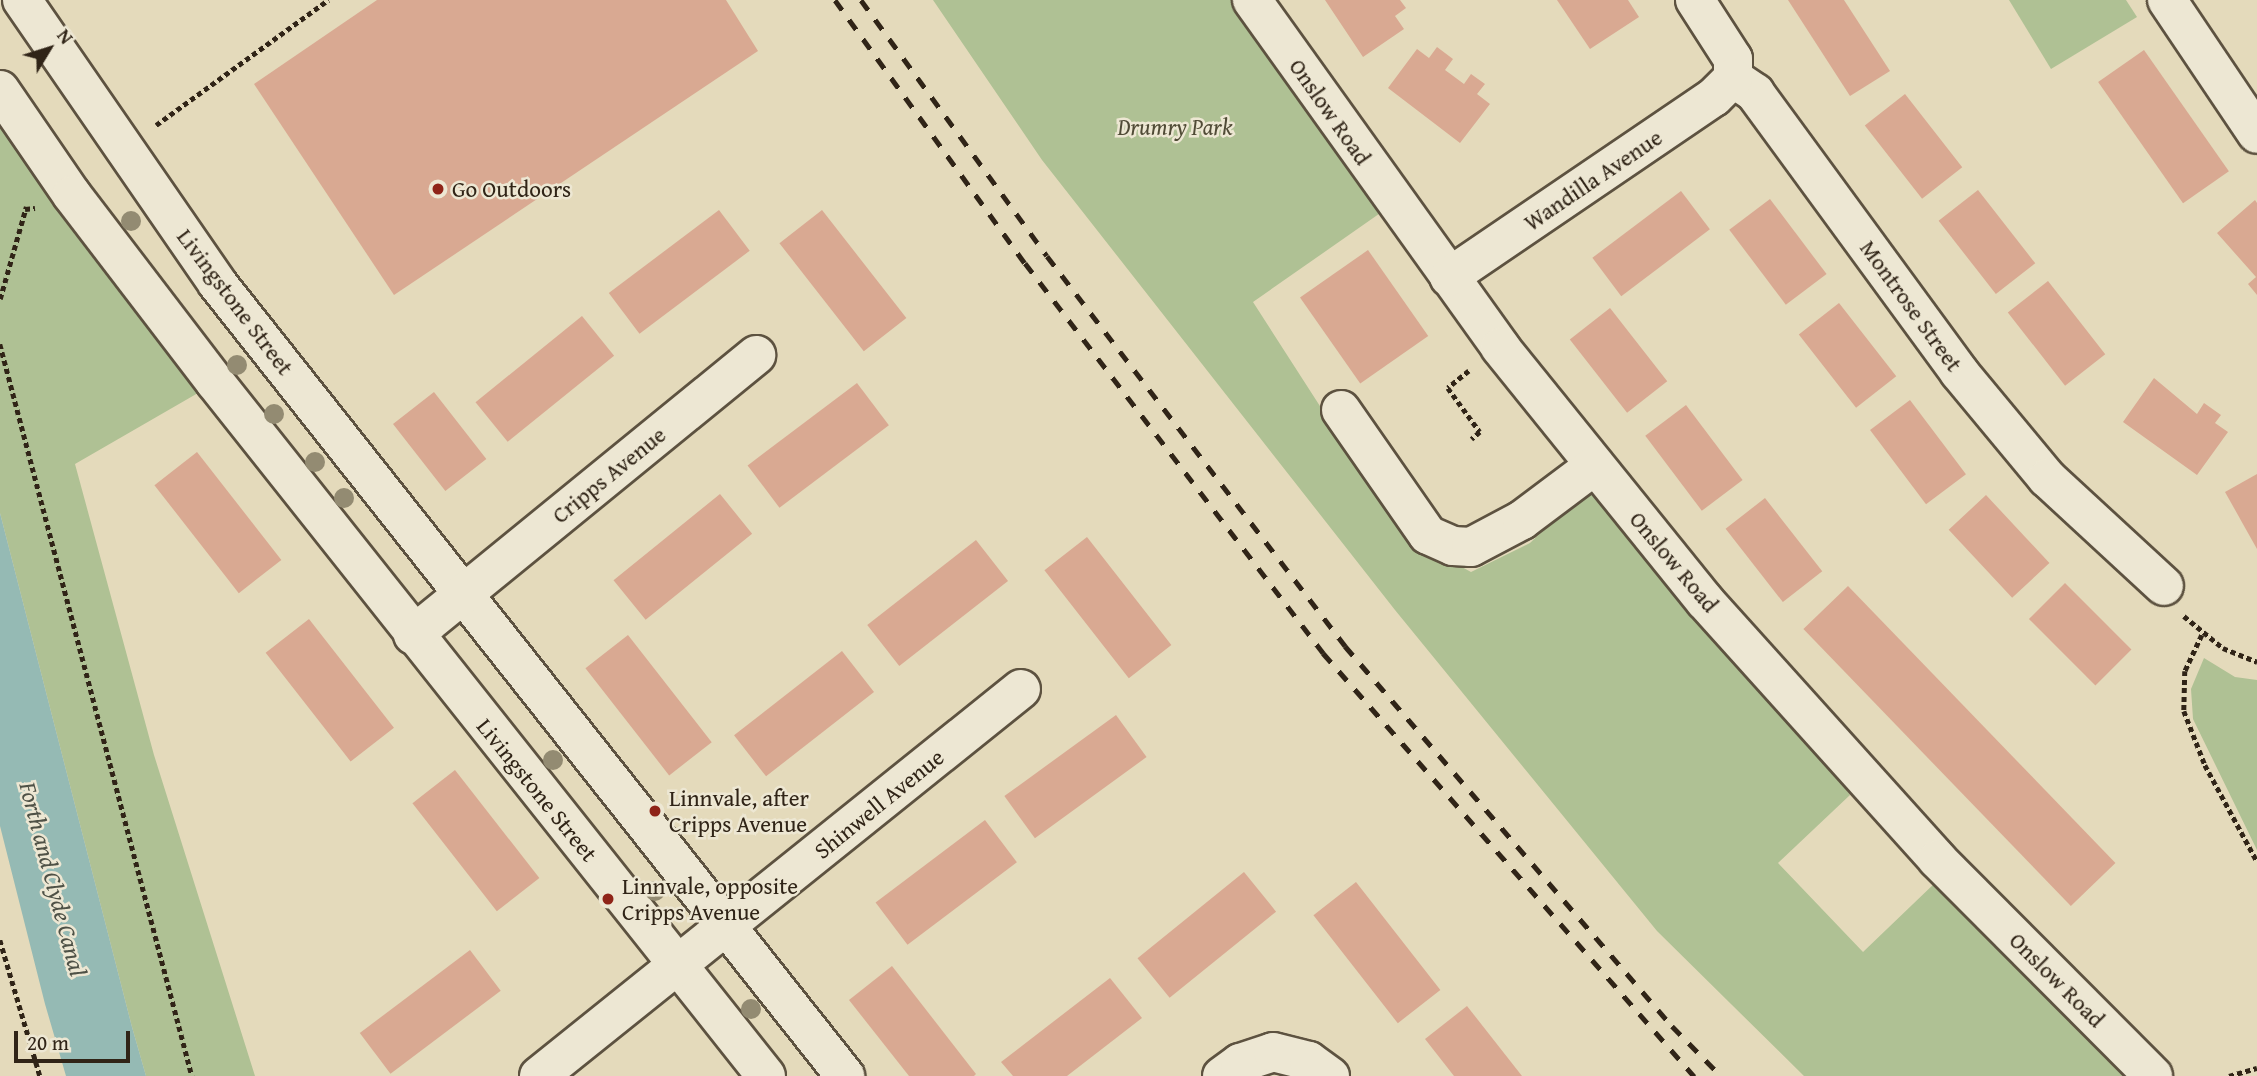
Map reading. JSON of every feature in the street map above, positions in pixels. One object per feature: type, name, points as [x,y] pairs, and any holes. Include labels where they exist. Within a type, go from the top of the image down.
[{"type":"street","name":"Livingstone Street","points":[[22,0],[217,283],[461,595],[728,926],[845,1076]]},
{"type":"street","name":"Onslow Road","points":[[1252,0],[1500,347],[1594,466],[1802,713],[1937,859],[2153,1076]]},
{"type":"street","points":[[1695,0],[1733,59],[1733,78]]},
{"type":"street","points":[[2167,0],[2257,134]]},
{"type":"street","name":"Wandilla Avenue","points":[[1449,277],[1714,97],[1733,78]]},
{"type":"street","name":"Montrose Street","points":[[1733,78],[1755,93],[1959,372],[2047,478],[2164,586]]},
{"type":"street","name":"Livingstone Street","points":[[0,90],[72,195],[413,635],[766,1076]]},
{"type":"street","name":"Cripps Avenue","points":[[461,595],[756,355]]},
{"type":"street","points":[[1341,410],[1428,535],[1453,546],[1471,547],[1522,520],[1594,466]]},
{"type":"street","points":[[413,635],[461,595]]},
{"type":"street","name":"Shinwell Avenue","points":[[539,1076],[1021,689]]},
{"type":"street","points":[[1222,1076],[1240,1063],[1273,1052],[1309,1061],[1330,1076]]},
{"type":"path","points":[[126,150],[177,106],[328,0]]},
{"type":"path","points":[[0,299],[25,209],[49,159]]},
{"type":"path","points":[[25,209],[72,195]]},
{"type":"path","points":[[0,344],[192,1076]]},
{"type":"path","points":[[1472,439],[1480,432],[1448,388],[1500,347]]},
{"type":"path","points":[[2164,586],[2185,618],[2202,635],[2257,662]]},
{"type":"path","points":[[2202,635],[2185,671],[2184,711],[2205,765],[2257,861]]},
{"type":"path","points":[[0,940],[40,1076]]},
{"type":"path","points":[[2229,1076],[2257,1068]]},
{"type":"green space","name":"Drumry Park","points":[[933,0],[1239,0],[1386,209],[1253,302],[1403,535],[1471,572],[1530,543],[1602,474],[1705,601],[1850,795],[1778,863],[1863,952],[1937,881],[2131,1076],[1804,1076],[1657,931],[1395,610],[1042,160]]},
{"type":"green space","points":[[2009,0],[2126,0],[2137,17],[2051,69]]},
{"type":"green space","points":[[0,118],[62,212],[198,393],[75,464],[154,755],[255,1076],[146,1076],[132,1027],[0,513]]},
{"type":"green space","points":[[2204,658],[2235,677],[2257,680],[2257,850],[2193,719],[2191,689]]},
{"type":"water","name":"Forth and Clyde Canal","points":[[0,513],[146,1076],[66,1076],[45,1004],[0,826]]},
{"type":"building","name":"Go Outdoors","points":[[377,0],[726,0],[758,51],[394,295],[254,84]]},
{"type":"building","points":[[1325,0],[1400,0],[1406,8],[1395,16],[1404,29],[1363,57]]},
{"type":"building","points":[[1557,0],[1628,0],[1639,17],[1590,49]]},
{"type":"building","points":[[1788,0],[1844,0],[1890,71],[1850,96]]},
{"type":"building","points":[[1437,47],[1453,59],[1445,70],[1464,84],[1471,74],[1485,84],[1477,94],[1490,104],[1460,143],[1388,88],[1417,49],[1429,58]]},
{"type":"building","points":[[2144,50],[2229,171],[2183,203],[2098,82]]},
{"type":"building","points":[[1905,94],[1962,167],[1922,199],[1865,125]]},
{"type":"building","points":[[1978,190],[2035,263],[1996,294],[1939,221]]},
{"type":"building","points":[[1681,191],[1710,229],[1621,296],[1592,258]]},
{"type":"building","points":[[1770,199],[1827,274],[1786,305],[1729,230]]},
{"type":"building","points":[[2255,200],[2257,295],[2248,284],[2256,277],[2217,233]]},
{"type":"building","points":[[719,210],[750,251],[639,334],[609,293]]},
{"type":"building","points":[[822,210],[906,318],[864,351],[779,243]]},
{"type":"building","points":[[1368,250],[1428,336],[1360,384],[1300,298]]},
{"type":"building","points":[[2048,281],[2105,354],[2065,386],[2008,312]]},
{"type":"building","points":[[1839,303],[1896,376],[1856,408],[1799,334]]},
{"type":"building","points":[[1610,308],[1667,381],[1627,413],[1570,339]]},
{"type":"building","points":[[582,316],[614,356],[508,442],[476,402]]},
{"type":"building","points":[[2154,378],[2197,414],[2204,403],[2221,415],[2215,423],[2228,432],[2197,475],[2123,422]]},
{"type":"building","points":[[857,383],[889,425],[779,508],[748,465]]},
{"type":"building","points":[[434,392],[486,459],[445,491],[393,424]]},
{"type":"building","points":[[1910,400],[1966,474],[1926,504],[1870,430]]},
{"type":"building","points":[[1686,405],[1743,480],[1702,511],[1645,436]]},
{"type":"building","points":[[197,452],[281,560],[239,593],[154,485]]},
{"type":"building","points":[[2257,474],[2257,549],[2225,492]]},
{"type":"building","points":[[720,494],[752,534],[646,620],[614,580]]},
{"type":"building","points":[[1986,495],[2049,563],[2012,598],[1949,530]]},
{"type":"building","points":[[1765,498],[1822,571],[1783,602],[1726,529]]},
{"type":"building","points":[[1087,537],[1171,645],[1129,678],[1044,570]]},
{"type":"building","points":[[976,540],[1008,581],[899,666],[867,625]]},
{"type":"building","points":[[2065,583],[2131,649],[2095,686],[2029,619]]},
{"type":"building","points":[[1848,586],[2115,863],[2071,906],[1803,629]]},
{"type":"building","points":[[309,619],[394,728],[351,762],[266,653]]},
{"type":"building","points":[[628,635],[712,742],[669,775],[585,668]]},
{"type":"building","points":[[842,651],[874,692],[766,776],[734,735]]},
{"type":"building","points":[[1116,715],[1147,757],[1035,838],[1004,796]]},
{"type":"building","points":[[455,770],[539,878],[497,911],[412,803]]},
{"type":"building","points":[[985,820],[1017,862],[907,945],[876,902]]},
{"type":"building","points":[[1244,872],[1276,912],[1170,998],[1138,958]]},
{"type":"building","points":[[1356,882],[1440,990],[1398,1023],[1313,915]]},
{"type":"building","points":[[470,950],[501,991],[390,1074],[360,1033]]},
{"type":"building","points":[[892,966],[976,1074],[974,1076],[909,1076],[849,1000]]},
{"type":"building","points":[[1110,978],[1142,1018],[1067,1076],[1013,1076],[1001,1062]]},
{"type":"building","points":[[1467,1006],[1522,1076],[1454,1076],[1425,1039]]},
{"type":"railway","points":[[835,0],[1025,263],[1323,653],[1694,1076]]},
{"type":"railway","points":[[861,0],[1047,256],[1345,646],[1672,1026],[1721,1076]]},
{"type":"place","name":"Go Outdoors","points":[[438,189]]},
{"type":"place","name":"Linnvale, after Cripps Avenue","points":[[655,811]]},
{"type":"place","name":"Linnvale, opposite Cripps Avenue","points":[[608,899]]}]
